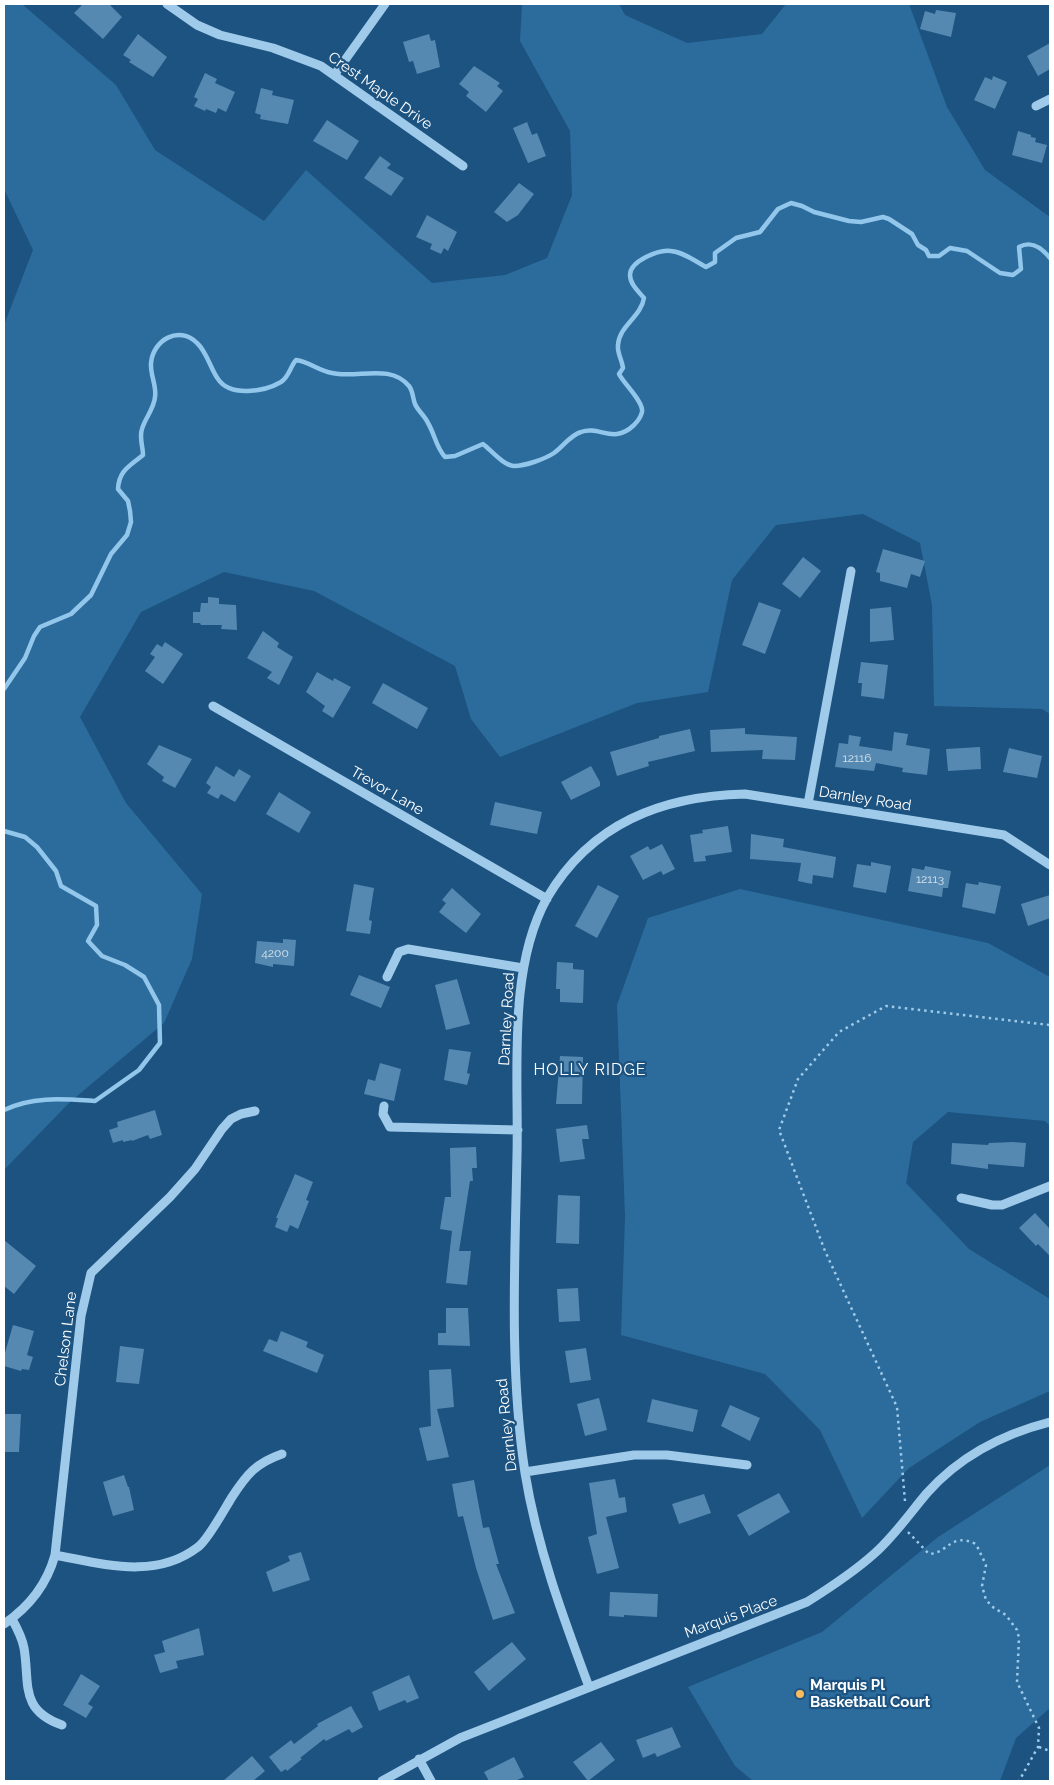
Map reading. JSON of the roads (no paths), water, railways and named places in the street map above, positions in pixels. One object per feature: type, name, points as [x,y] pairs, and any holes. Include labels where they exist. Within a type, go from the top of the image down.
[{"type":"street","name":"Crest Maple Drive","points":[[167,4],[197,25],[220,35],[300,57],[335,74],[463,166]]},
{"type":"street","points":[[335,74],[385,4]]},
{"type":"street","points":[[1036,106],[1050,99]]},
{"type":"street","points":[[808,804],[851,571]]},
{"type":"street","name":"Trevor Lane","points":[[213,706],[547,899]]},
{"type":"street","name":"Darnley Road","points":[[589,1688],[557,1602],[542,1552],[525,1472],[516,1385],[515,1276],[519,1008],[523,968],[536,922],[547,899],[574,863],[594,844],[629,820],[653,808],[681,800],[710,795],[745,794],[1004,835],[1050,865]]},
{"type":"street","points":[[387,977],[398,952],[408,949],[523,968]]},
{"type":"street","points":[[384,1106],[383,1114],[390,1127],[518,1130]]},
{"type":"street","name":"Chelson Lane","points":[[8,1621],[31,1601],[40,1588],[56,1555],[81,1316],[91,1273],[170,1197],[195,1169],[222,1129],[231,1120],[241,1114],[255,1112]]},
{"type":"street","points":[[961,1198],[992,1205],[1002,1205],[1050,1186]]},
{"type":"street","name":"Marquis Place","points":[[382,1781],[460,1738],[784,1613],[807,1602],[856,1570],[902,1524],[928,1492],[972,1455],[1002,1438],[1050,1422]]},
{"type":"street","points":[[56,1555],[125,1568],[162,1566],[199,1547],[247,1474],[264,1460],[282,1454]]},
{"type":"street","points":[[525,1472],[634,1455],[667,1456],[747,1465]]},
{"type":"street","points":[[8,1621],[23,1645],[25,1682],[28,1694],[44,1716],[62,1725]]},
{"type":"street","points":[[419,1759],[431,1781]]},
{"type":"waterway","points":[[4,689],[25,658],[40,627],[71,614],[91,595],[111,554],[127,535],[131,522],[130,511],[128,501],[118,489],[120,477],[126,469],[143,455],[141,432],[153,406],[155,393],[151,372],[153,355],[156,348],[162,342],[175,335],[182,335],[197,343],[223,385],[239,390],[257,390],[281,382],[296,360],[332,373],[383,373],[392,375],[401,379],[409,386],[415,404],[427,420],[445,457],[455,456],[483,444],[506,463],[519,466],[535,462],[550,455],[573,436],[581,432],[594,431],[620,434],[634,425],[639,419],[642,412],[640,403],[619,374],[623,368],[618,345],[622,332],[639,311],[644,298],[631,281],[631,270],[640,261],[653,254],[666,251],[680,253],[706,267],[715,262],[715,253],[736,238],[760,232],[778,209],[791,203],[814,212],[849,221],[861,222],[883,217],[889,219],[912,234],[918,245],[926,250],[929,256],[939,256],[950,248],[967,251],[1000,273],[1013,275],[1021,269],[1019,247],[1024,245],[1036,246],[1050,258]]},
{"type":"waterway","points":[[4,831],[25,837],[37,847],[56,871],[61,886],[96,906],[97,925],[88,941],[102,956],[125,965],[144,977],[159,1005],[160,1043],[139,1070],[95,1101],[37,1100],[4,1110]]},
{"type":"place","name":"Marquis Pl Basketball Court","points":[[800,1694]]},
{"type":"district","name":"HOLLY RIDGE","points":[[590,1070]]}]
